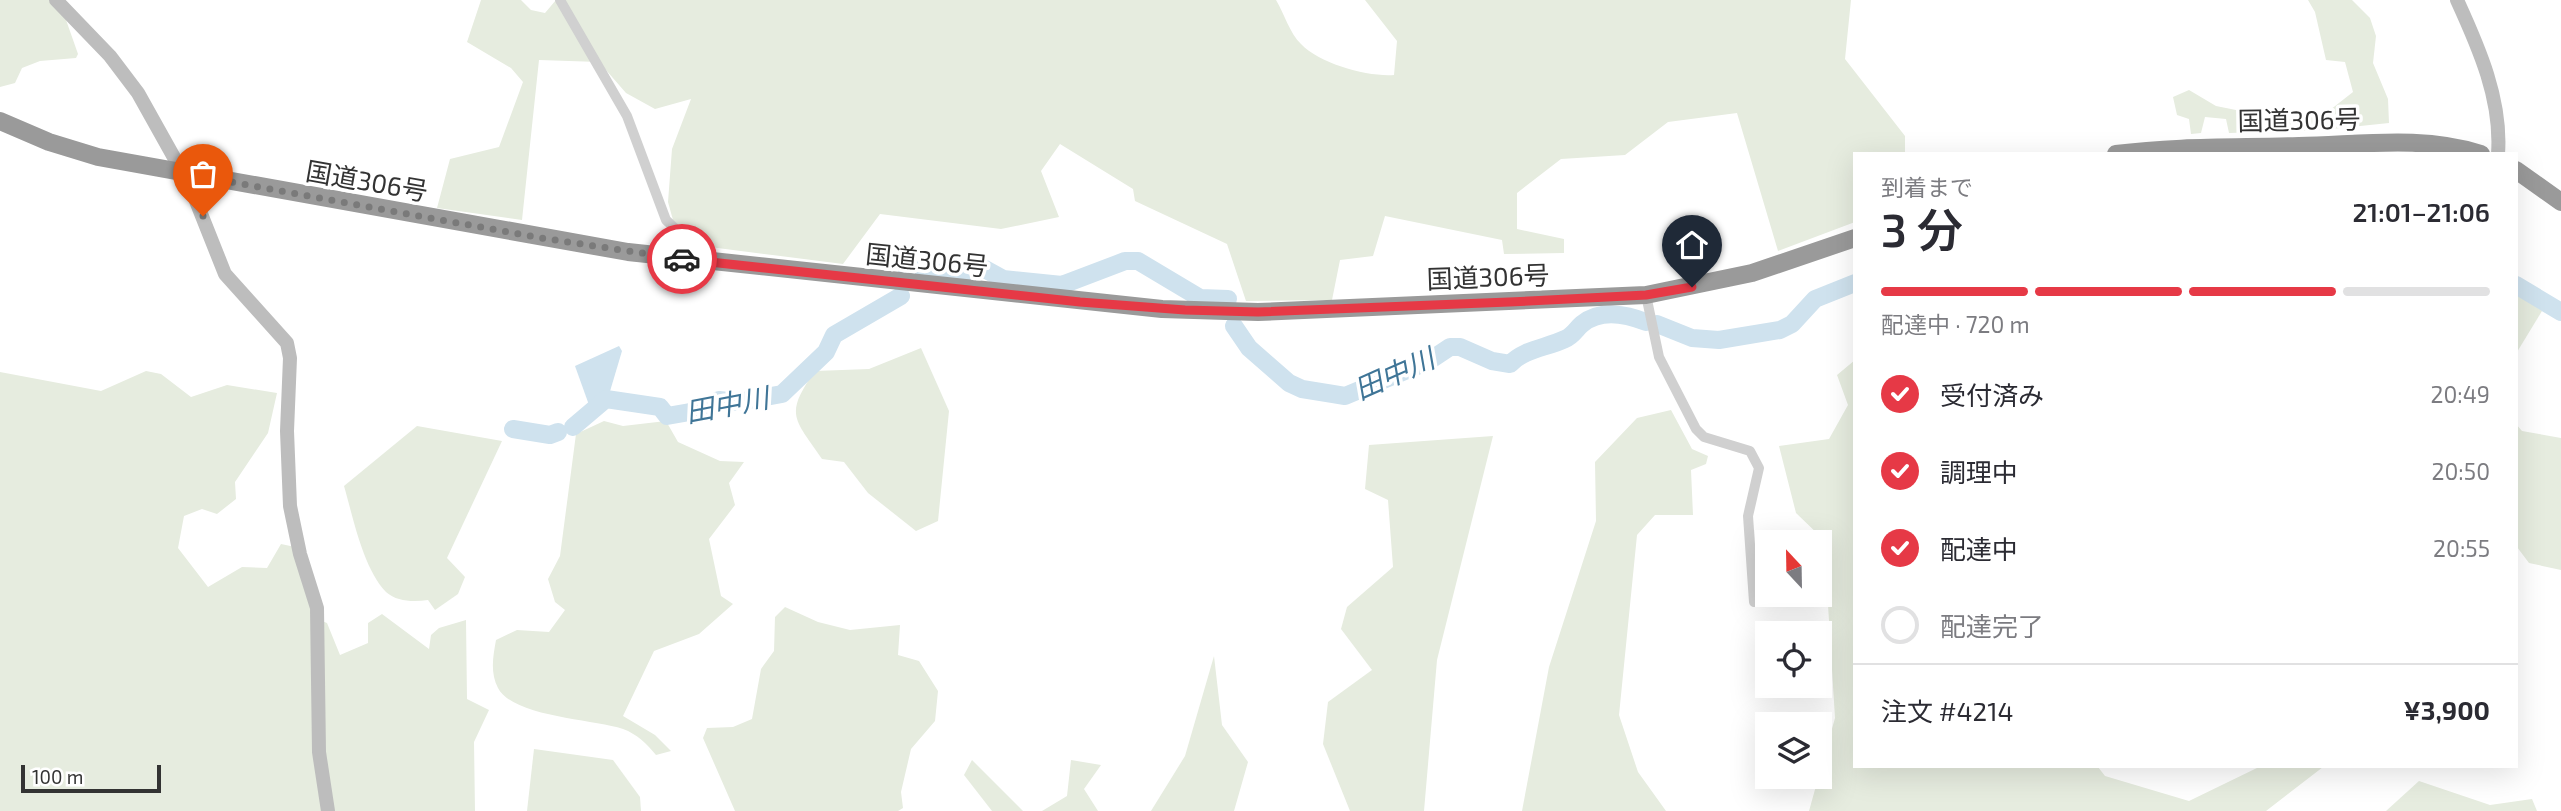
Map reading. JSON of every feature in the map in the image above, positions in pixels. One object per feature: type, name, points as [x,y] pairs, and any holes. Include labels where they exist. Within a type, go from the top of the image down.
[{"type":"highway","name":"国道306号","points":[[0,121],[73,150],[181,173],[541,238],[703,262],[1162,309],[1258,312],[1646,295],[1752,273],[1853,239]]},
{"type":"highway","name":"国道306号","points":[[2141,152],[2407,142],[2450,146],[2473,152]]},
{"type":"highway","points":[[2518,171],[2561,202]]},
{"type":"main road","points":[[56,0],[110,55],[138,93],[190,186],[225,274],[287,343],[290,358],[290,506],[318,622],[319,752],[328,811]]},
{"type":"main road","points":[[2457,0],[2489,78],[2499,131],[2498,152]]},
{"type":"street","points":[[560,0],[627,116],[666,220],[696,248],[703,262]]},
{"type":"street","points":[[1646,295],[1659,357],[1696,429],[1704,437],[1750,451],[1759,468],[1748,516],[1754,602]]},
{"type":"shaded area","points":[[0,0],[51,0],[65,17],[78,54],[76,58],[40,61],[22,68],[15,83],[0,87]]},
{"type":"shaded area","points":[[481,0],[521,0],[531,10],[545,13],[556,0],[1276,0],[1294,35],[1301,44],[1320,58],[1371,74],[1394,75],[1397,41],[1365,0],[1851,0],[1845,59],[1905,136],[1905,152],[1853,152],[1853,223],[1778,251],[1737,113],[1668,122],[1625,155],[1561,159],[1517,193],[1517,229],[1564,239],[1564,253],[1504,254],[1502,240],[1385,216],[1373,256],[1340,260],[1332,300],[1246,301],[1227,244],[1135,201],[1133,189],[1060,144],[1041,171],[1059,217],[1001,229],[880,214],[843,264],[702,246],[673,220],[668,202],[672,149],[691,99],[655,109],[626,93],[599,62],[539,60],[522,220],[437,208],[450,159],[499,147],[523,82],[511,68],[467,42]]},
{"type":"shaded area","points":[[2308,0],[2352,0],[2370,18],[2376,36],[2373,63],[2388,99],[2389,123],[2322,130],[2229,133],[2226,119],[2205,117],[2201,133],[2191,134],[2189,119],[2177,115],[2173,97],[2189,90],[2216,106],[2276,118],[2304,120],[2330,110],[2353,92],[2345,62],[2326,60],[2315,12]]},
{"type":"shaded area","points":[[2518,292],[2542,311],[2518,350]]},
{"type":"shaded area","points":[[921,348],[949,411],[938,521],[916,531],[868,493],[844,462],[822,459],[799,425],[796,407],[815,371],[869,369]]},
{"type":"shaded area","points":[[1853,362],[1853,768],[2099,768],[2105,776],[2189,801],[2257,768],[2322,768],[2266,811],[1809,811],[1815,789],[1832,789],[1832,729],[1835,718],[1832,621],[1829,621],[1828,607],[1832,607],[1832,530],[1814,530],[1796,513],[1779,446],[1829,439],[1848,405],[1837,375]]},
{"type":"shaded area","points":[[146,371],[161,374],[191,397],[227,385],[277,393],[268,433],[235,482],[236,499],[217,514],[202,509],[184,516],[178,548],[208,587],[242,567],[267,568],[281,544],[295,547],[314,618],[327,623],[340,655],[368,643],[368,623],[382,614],[429,649],[431,635],[439,628],[466,620],[467,699],[489,710],[474,742],[475,811],[0,811],[0,372],[101,391]]},
{"type":"shaded area","points":[[1671,410],[1692,449],[1708,456],[1706,464],[1691,470],[1693,515],[1655,515],[1637,535],[1619,715],[1638,772],[1666,811],[1522,811],[1549,667],[1596,521],[1595,462],[1637,418]]},
{"type":"shaded area","points":[[604,421],[623,426],[666,421],[678,442],[720,461],[744,462],[729,483],[735,505],[709,539],[721,596],[733,604],[699,634],[654,651],[623,716],[655,735],[671,751],[656,755],[641,740],[623,729],[554,716],[506,698],[498,688],[493,670],[496,640],[517,630],[549,632],[565,610],[555,602],[548,579],[560,556],[576,434]]},
{"type":"shaded area","points":[[417,426],[502,441],[447,558],[465,577],[458,594],[435,610],[428,600],[395,598],[378,582],[360,542],[344,486]]},
{"type":"shaded area","points":[[2518,426],[2522,431],[2561,438],[2561,570],[2529,563],[2518,548]]},
{"type":"shaded area","points":[[1493,436],[1437,660],[1424,811],[1350,811],[1323,744],[1328,702],[1372,670],[1341,629],[1347,607],[1393,567],[1388,500],[1365,489],[1369,445]]},
{"type":"shaded area","points":[[785,607],[818,622],[850,630],[900,625],[898,655],[919,661],[938,691],[935,721],[911,749],[901,792],[903,808],[898,811],[735,811],[703,738],[707,728],[733,727],[752,719],[761,669],[774,651],[775,617]]},
{"type":"shaded area","points":[[1214,656],[1222,725],[1248,762],[1234,811],[1151,811],[1185,756]]},
{"type":"shaded area","points":[[534,749],[613,760],[640,797],[641,811],[527,811]]},
{"type":"shaded area","points":[[972,760],[1023,811],[992,811],[964,775]]},
{"type":"shaded area","points":[[1071,760],[1101,765],[1084,789],[1098,811],[1042,811],[1067,796]]},
{"type":"shaded area","points":[[2419,781],[2490,805],[2532,799],[2537,811],[2386,811]]},
{"type":"water","points":[[619,346],[622,351],[608,398],[589,405],[575,366]]},
{"type":"waterway","name":"田中川","points":[[907,269],[965,276],[983,268],[1003,279],[1062,285],[1125,261],[1138,261],[1200,298],[1228,299]]},
{"type":"waterway","name":"田中川","points":[[1657,324],[1692,338],[1719,340],[1780,330],[1792,324],[1815,299],[1853,284]]},
{"type":"waterway","name":"田中川","points":[[2518,286],[2561,312]]},
{"type":"waterway","name":"田中川","points":[[573,427],[606,399],[660,407],[667,416],[690,412],[719,400],[738,402],[782,394],[826,352],[834,335],[901,296]]},
{"type":"waterway","name":"田中川","points":[[1234,326],[1249,348],[1289,383],[1302,389],[1345,396],[1429,361],[1450,347],[1460,347],[1492,361],[1510,364],[1529,352],[1568,338],[1582,324],[1597,316],[1622,315],[1646,322]]},
{"type":"waterway","name":"田中川","points":[[513,429],[550,435],[558,432]]},
{"type":"way so far","points":[[203,216],[181,173],[541,238],[682,259]]},
{"type":"route","points":[[682,259],[1080,302],[1185,310],[1258,312],[1509,302],[1646,295],[1692,287]]}]
